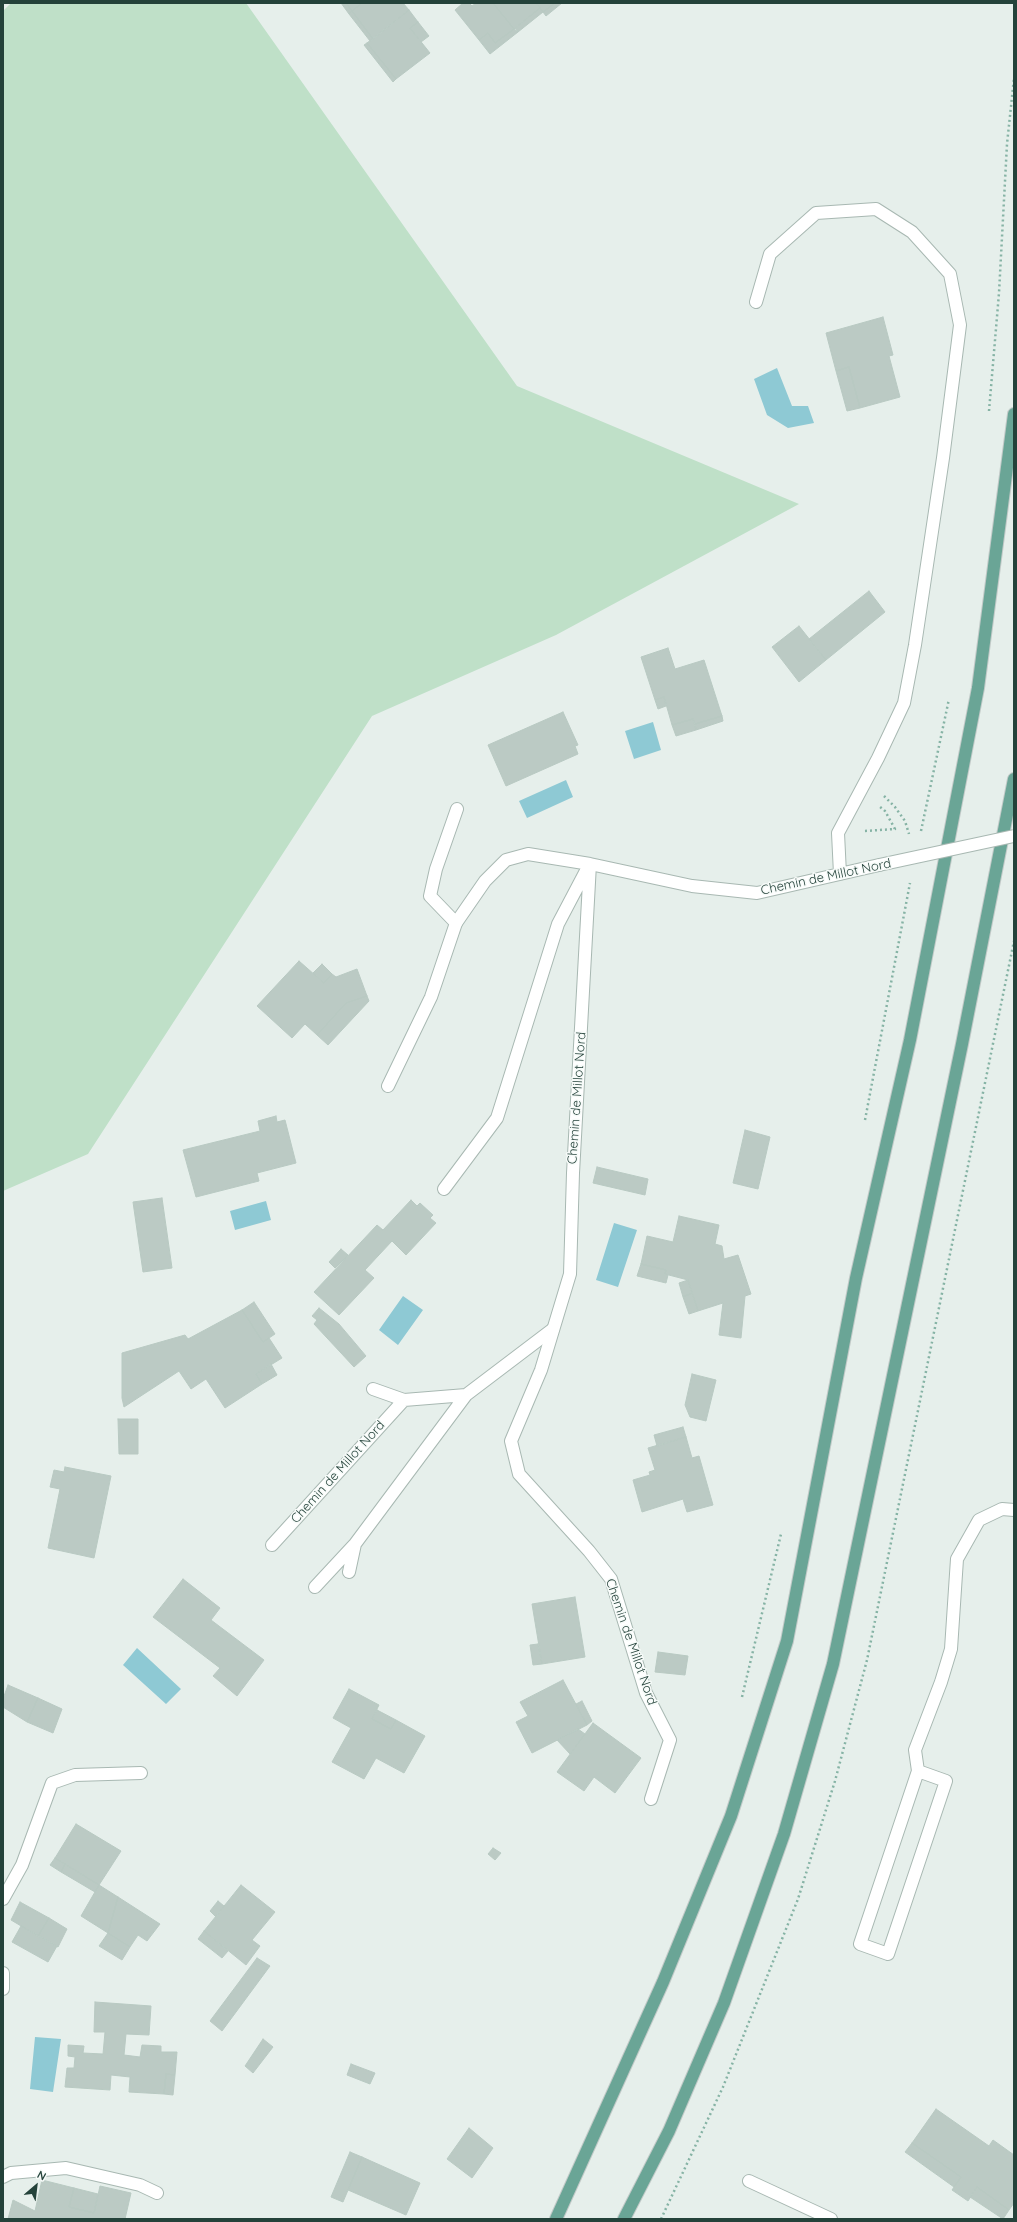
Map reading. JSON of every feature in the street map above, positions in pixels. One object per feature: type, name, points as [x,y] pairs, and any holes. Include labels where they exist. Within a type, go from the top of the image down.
[{"type":"main road","points":[[556,2219],[663,1982],[730,1816],[786,1641],[856,1278],[910,1040],[978,688],[1014,414]]},
{"type":"main road","points":[[624,2219],[668,2131],[724,2003],[784,1834],[833,1664],[959,1059],[1014,779]]},
{"type":"street","points":[[756,302],[770,254],[816,213],[876,209],[912,232],[950,274],[960,325],[943,458],[915,645],[904,703],[878,758],[838,833],[840,874]]},
{"type":"street","points":[[456,923],[430,896],[436,869],[457,809]]},
{"type":"street","name":"Chemin de Millot Nord","points":[[388,1086],[431,997],[456,923],[485,881],[506,860],[528,854],[590,864],[692,886],[757,893],[1014,836]]},
{"type":"street","points":[[444,1189],[497,1118],[558,924],[590,864]]},
{"type":"street","name":"Chemin de Millot Nord","points":[[590,864],[573,1173],[570,1274],[541,1370],[511,1441],[519,1474],[589,1551],[611,1579],[646,1693],[670,1740],[651,1798]]},
{"type":"street","points":[[315,1587],[355,1544],[466,1395],[553,1329]]},
{"type":"street","points":[[373,1389],[404,1400],[466,1395]]},
{"type":"street","name":"Chemin de Millot Nord","points":[[272,1545],[404,1400]]},
{"type":"street","points":[[918,1771],[946,1781],[888,1954],[860,1944],[918,1771],[915,1750],[941,1682],[951,1649],[957,1559],[979,1520],[1002,1509],[1014,1510]]},
{"type":"street","points":[[349,1572],[355,1544]]},
{"type":"street","points":[[3,1899],[22,1865],[52,1783],[75,1775],[141,1773]]},
{"type":"street","points":[[3,1973],[3,1989]]},
{"type":"street","points":[[3,2177],[11,2173],[66,2168],[140,2185],[156,2193]]},
{"type":"street","points":[[749,2181],[831,2219]]},
{"type":"path","points":[[988,412],[999,294],[1007,144],[1014,78]]},
{"type":"path","points":[[921,833],[950,697]]},
{"type":"path","points":[[838,833],[895,829],[886,811],[877,804],[885,796],[905,820],[910,835]]},
{"type":"path","points":[[864,1127],[910,881]]},
{"type":"path","points":[[741,1702],[782,1531]]},
{"type":"green space","points":[[11,3],[246,3],[517,386],[799,504],[556,635],[372,716],[88,1154],[3,1191],[3,11]]},
{"type":"water","points":[[777,368],[792,406],[808,406],[814,423],[788,428],[767,415],[754,379]]},
{"type":"water","points":[[653,722],[661,750],[634,759],[625,731]]},
{"type":"water","points":[[566,780],[573,797],[527,818],[519,801]]},
{"type":"water","points":[[266,1201],[271,1220],[235,1230],[230,1211]]},
{"type":"water","points":[[614,1223],[637,1230],[618,1287],[596,1280]]},
{"type":"water","points":[[403,1296],[423,1310],[398,1345],[379,1330]]},
{"type":"water","points":[[137,1648],[181,1689],[166,1704],[123,1665]]},
{"type":"water","points":[[35,2037],[61,2039],[53,2092],[30,2089]]},
{"type":"building","points":[[341,3],[346,3],[352,11],[349,14]]},
{"type":"building","points":[[346,3],[362,3],[352,11]]},
{"type":"building","points":[[362,3],[403,3],[409,10],[373,39],[352,11]]},
{"type":"building","points":[[463,3],[469,3],[472,6],[476,3],[493,3],[514,29],[495,43],[488,33],[479,40],[455,10]]},
{"type":"building","points":[[493,3],[536,3],[540,8],[514,29]]},
{"type":"building","points":[[536,3],[555,3],[543,12]]},
{"type":"building","points":[[555,3],[562,3],[546,16],[543,12]]},
{"type":"building","points":[[540,8],[543,12],[518,32],[515,28]]},
{"type":"building","points":[[409,10],[418,22],[410,28],[430,53],[396,79],[367,43]]},
{"type":"building","points":[[352,11],[373,39],[370,41],[349,14]]},
{"type":"building","points":[[418,22],[429,36],[421,42],[410,28]]},
{"type":"building","points":[[514,29],[518,32],[490,54],[479,40],[488,33],[495,43]]},
{"type":"building","points":[[367,43],[396,79],[393,82],[364,45]]},
{"type":"building","points":[[883,317],[893,355],[889,356],[900,397],[860,408],[849,367],[836,371],[826,333]]},
{"type":"building","points":[[849,367],[860,408],[847,411],[836,371]]},
{"type":"building","points":[[869,591],[885,612],[826,660],[809,639]]},
{"type":"building","points":[[799,626],[826,660],[799,682],[772,647]]},
{"type":"building","points":[[668,648],[675,669],[704,660],[722,716],[695,724],[693,719],[672,725],[664,697],[655,700],[641,657]]},
{"type":"building","points":[[664,697],[666,706],[658,709],[655,700]]},
{"type":"building","points":[[563,712],[578,745],[575,746],[578,754],[506,786],[488,745]]},
{"type":"building","points":[[722,716],[723,721],[696,730],[695,724]]},
{"type":"building","points":[[693,719],[696,730],[676,736],[672,725]]},
{"type":"building","points":[[299,961],[324,983],[332,974],[336,977],[357,969],[367,996],[346,1003],[317,1035],[305,1024],[292,1038],[257,1006]]},
{"type":"building","points":[[322,964],[332,974],[324,983],[313,973]]},
{"type":"building","points":[[367,996],[369,1001],[328,1045],[317,1035],[346,1003]]},
{"type":"building","points":[[276,1116],[277,1122],[285,1120],[296,1163],[257,1173],[259,1181],[196,1197],[183,1150],[260,1131],[258,1121]]},
{"type":"building","points":[[745,1130],[770,1137],[758,1189],[733,1183]]},
{"type":"building","points":[[597,1167],[648,1179],[645,1195],[593,1183]]},
{"type":"building","points":[[162,1198],[172,1268],[143,1272],[133,1202]]},
{"type":"building","points":[[411,1200],[417,1206],[420,1203],[433,1215],[430,1218],[436,1223],[406,1255],[392,1241],[365,1270],[374,1278],[339,1315],[314,1292],[377,1225],[383,1230]]},
{"type":"building","points":[[679,1216],[719,1225],[715,1244],[722,1246],[724,1259],[738,1255],[751,1294],[745,1296],[741,1338],[719,1335],[723,1303],[698,1311],[688,1280],[665,1274],[666,1270],[641,1264],[647,1236],[673,1242]]},
{"type":"building","points":[[341,1249],[348,1255],[335,1268],[329,1262]]},
{"type":"building","points":[[641,1264],[666,1270],[665,1274],[668,1275],[666,1283],[637,1276]]},
{"type":"building","points":[[688,1280],[692,1293],[683,1297],[679,1283]]},
{"type":"building","points":[[692,1293],[698,1311],[689,1314],[683,1297]]},
{"type":"building","points":[[254,1302],[275,1334],[263,1342],[242,1310]]},
{"type":"building","points":[[319,1308],[339,1324],[366,1356],[354,1367],[314,1324],[317,1320],[312,1316]]},
{"type":"building","points":[[242,1310],[263,1342],[269,1338],[282,1358],[256,1374],[262,1384],[225,1408],[206,1379],[191,1389],[179,1371],[124,1407],[122,1398],[122,1353],[185,1335],[188,1339]]},
{"type":"building","points":[[271,1364],[277,1375],[262,1384],[256,1374]]},
{"type":"building","points":[[692,1374],[716,1380],[706,1421],[690,1417],[685,1405]]},
{"type":"building","points":[[118,1419],[138,1419],[138,1454],[119,1454]]},
{"type":"building","points":[[683,1427],[686,1437],[657,1446],[654,1435]]},
{"type":"building","points":[[686,1437],[692,1458],[699,1456],[713,1505],[687,1512],[683,1499],[642,1512],[633,1480],[650,1475],[649,1472],[655,1470],[648,1448]]},
{"type":"building","points":[[65,1467],[111,1476],[94,1558],[48,1548],[60,1489],[50,1487],[54,1470],[64,1472]]},
{"type":"building","points":[[183,1579],[220,1608],[211,1620],[264,1660],[237,1696],[213,1676],[220,1668],[153,1617]]},
{"type":"building","points":[[575,1597],[585,1657],[542,1664],[532,1604]]},
{"type":"building","points":[[538,1644],[542,1664],[533,1665],[530,1645]]},
{"type":"building","points":[[658,1652],[688,1656],[685,1675],[655,1672]]},
{"type":"building","points":[[563,1680],[587,1725],[532,1753],[516,1722],[528,1716],[520,1702]]},
{"type":"building","points":[[8,1685],[38,1698],[27,1722],[3,1707],[3,1699]]},
{"type":"building","points":[[349,1689],[379,1705],[372,1719],[391,1729],[396,1720],[425,1736],[404,1773],[376,1758],[364,1779],[332,1762],[351,1728],[333,1718]]},
{"type":"building","points":[[38,1698],[62,1709],[53,1733],[27,1722]]},
{"type":"building","points":[[582,1701],[592,1721],[587,1725],[576,1704]]},
{"type":"building","points":[[377,1710],[396,1720],[391,1729],[372,1719]]},
{"type":"building","points":[[593,1723],[641,1758],[615,1793],[594,1777],[584,1791],[557,1772]]},
{"type":"building","points":[[578,1729],[585,1734],[570,1754],[557,1740]]},
{"type":"building","points":[[76,1824],[121,1851],[99,1885],[55,1858]]},
{"type":"building","points":[[493,1848],[501,1853],[495,1860],[488,1854]]},
{"type":"building","points":[[55,1858],[65,1864],[61,1872],[50,1865]]},
{"type":"building","points":[[65,1864],[99,1885],[95,1892],[61,1872]]},
{"type":"building","points":[[99,1885],[118,1897],[108,1933],[81,1916]]},
{"type":"building","points":[[241,1885],[275,1912],[252,1940],[260,1946],[246,1965],[204,1931]]},
{"type":"building","points":[[118,1897],[160,1924],[147,1941],[138,1935],[130,1947],[108,1933]]},
{"type":"building","points":[[218,1901],[224,1906],[216,1917],[210,1911]]},
{"type":"building","points":[[20,1902],[49,1918],[38,1936],[11,1920]]},
{"type":"building","points":[[49,1918],[67,1929],[58,1947],[38,1936]]},
{"type":"building","points":[[21,1926],[57,1946],[48,1962],[12,1942]]},
{"type":"building","points":[[204,1931],[228,1951],[222,1958],[198,1939]]},
{"type":"building","points":[[108,1933],[130,1947],[122,1960],[99,1946]]},
{"type":"building","points":[[257,1958],[270,1966],[222,2031],[210,2021]]},
{"type":"building","points":[[95,2002],[151,2006],[149,2035],[126,2034],[124,2055],[140,2057],[142,2045],[161,2046],[161,2052],[177,2052],[175,2075],[166,2074],[164,2094],[129,2092],[130,2077],[111,2075],[110,2090],[65,2087],[67,2068],[74,2068],[75,2057],[68,2056],[68,2045],[84,2046],[83,2053],[103,2054],[105,2032],[94,2032]]},
{"type":"building","points":[[263,2039],[273,2047],[253,2073],[245,2066]]},
{"type":"building","points":[[351,2064],[375,2073],[370,2084],[347,2075]]},
{"type":"building","points":[[166,2074],[175,2075],[173,2095],[164,2094]]},
{"type":"building","points":[[936,2109],[989,2146],[993,2140],[1014,2155],[1014,2203],[1009,2210],[977,2187],[968,2201],[952,2190],[961,2177],[912,2143]]},
{"type":"building","points":[[469,2128],[493,2148],[472,2178],[447,2159]]},
{"type":"building","points":[[912,2143],[961,2177],[954,2187],[905,2152]]},
{"type":"building","points":[[350,2152],[362,2157],[343,2202],[331,2197]]},
{"type":"building","points":[[362,2157],[420,2183],[406,2215],[348,2190]]},
{"type":"building","points":[[42,2180],[74,2188],[69,2207],[94,2213],[100,2186],[131,2193],[125,2219],[8,2219],[13,2200],[35,2211]]},
{"type":"building","points":[[977,2187],[1009,2210],[1003,2219],[970,2197]]},
{"type":"building","points":[[74,2188],[98,2194],[94,2213],[69,2207]]}]
